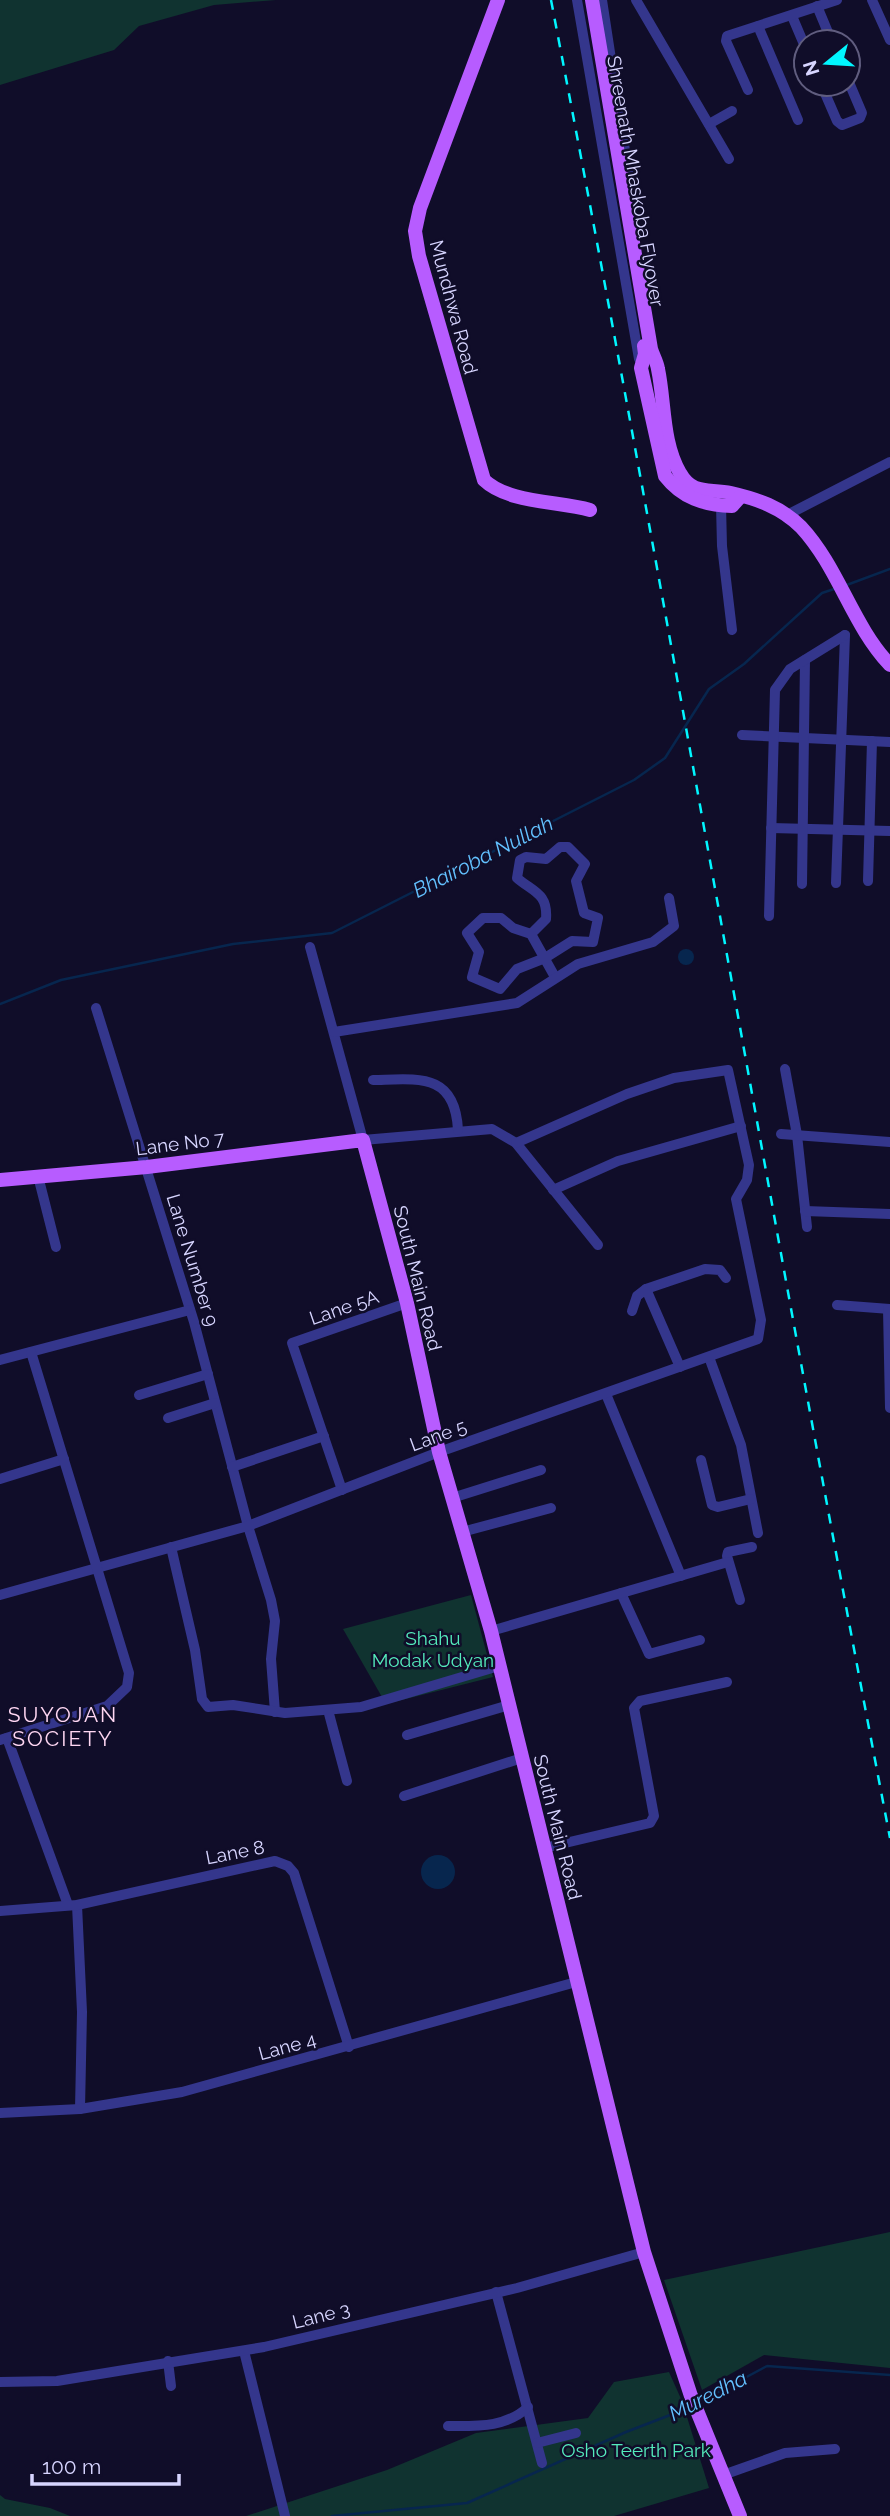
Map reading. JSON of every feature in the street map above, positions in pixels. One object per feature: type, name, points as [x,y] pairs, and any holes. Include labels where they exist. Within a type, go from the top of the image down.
[{"type":"main road","name":"Mundhwa Road","points":[[498,0],[427,186],[415,231],[419,256],[484,480],[505,495],[562,502],[590,510]]},
{"type":"main road","name":"Shreenath Mhaskoba Flyover","points":[[585,0],[646,357],[657,365],[680,484]]},
{"type":"main road","name":"Shreenath Mhaskoba Flyover","points":[[592,0],[646,357]]},
{"type":"main road","points":[[646,357],[659,458],[665,476],[703,492],[731,493],[763,502],[787,514],[827,562],[864,635],[890,665]]},
{"type":"main road","points":[[680,484],[696,500],[732,506],[740,497]]},
{"type":"main road","name":"Lane No 7","points":[[0,1180],[147,1167],[363,1140]]},
{"type":"main road","name":"South Main Road","points":[[363,1140],[407,1303],[439,1452],[491,1631],[644,2252],[691,2396],[740,2516]]},
{"type":"street","points":[[577,0],[646,357]]},
{"type":"street","points":[[602,0],[657,365]]},
{"type":"street","points":[[636,0],[729,159]]},
{"type":"street","points":[[748,90],[726,38],[837,0]]},
{"type":"street","points":[[872,0],[890,40]]},
{"type":"street","points":[[817,6],[826,28]]},
{"type":"street","points":[[792,16],[797,28]]},
{"type":"street","points":[[758,26],[798,120]]},
{"type":"street","points":[[827,98],[837,121],[842,125],[860,118],[862,113],[856,98]]},
{"type":"street","points":[[709,124],[732,111]]},
{"type":"street","points":[[787,514],[890,462]]},
{"type":"street","points":[[721,505],[722,547],[732,630]]},
{"type":"street","points":[[769,916],[775,690],[790,669],[845,635],[836,883]]},
{"type":"street","points":[[802,884],[805,660]]},
{"type":"street","points":[[742,735],[890,742]]},
{"type":"street","points":[[868,881],[872,741]]},
{"type":"street","points":[[771,828],[890,831]]},
{"type":"street","points":[[531,934],[546,919],[545,904],[541,892],[517,878],[520,860],[526,857],[546,859],[559,847],[568,847],[585,864],[576,885],[584,913],[598,918],[595,939],[589,943],[572,941],[545,958],[517,969],[500,989],[472,977],[479,952],[467,933],[483,918],[502,918],[513,928],[531,934],[545,958],[555,978]]},
{"type":"street","points":[[334,1032],[517,1003],[529,998],[578,964],[662,937],[674,926],[669,898]]},
{"type":"street","points":[[310,947],[363,1140],[492,1129],[516,1143],[598,1245]]},
{"type":"street","name":"Lane Number 9","points":[[96,1008],[190,1310],[275,1621],[271,1659],[275,1712]]},
{"type":"street","points":[[785,1069],[797,1135],[807,1227]]},
{"type":"street","points":[[516,1143],[627,1094],[674,1078],[728,1070],[741,1126],[618,1161],[553,1190]]},
{"type":"street","points":[[373,1080],[435,1082],[446,1092],[455,1107],[458,1130]]},
{"type":"street","name":"Lane 5","points":[[0,1595],[248,1525],[439,1452],[758,1339],[761,1331],[736,1199],[747,1180],[748,1166],[741,1126]]},
{"type":"street","points":[[781,1134],[890,1142]]},
{"type":"street","points":[[38,1176],[56,1247]]},
{"type":"street","points":[[805,1211],[890,1214]]},
{"type":"street","points":[[632,1311],[637,1296],[646,1289],[705,1269],[720,1270],[726,1278]]},
{"type":"street","points":[[646,1289],[680,1367]]},
{"type":"street","name":"Lane 5A","points":[[324,1436],[292,1343],[407,1303]]},
{"type":"street","points":[[837,1305],[889,1309],[890,1408]]},
{"type":"street","points":[[0,1360],[190,1310]]},
{"type":"street","points":[[31,1352],[129,1673],[127,1687],[107,1706],[3,1739],[72,1905],[82,2012],[80,2109]]},
{"type":"street","points":[[709,1357],[741,1445],[758,1533]]},
{"type":"street","points":[[139,1395],[208,1374]]},
{"type":"street","points":[[606,1394],[681,1576]]},
{"type":"street","points":[[168,1418],[215,1403]]},
{"type":"street","points":[[232,1467],[324,1436],[342,1490]]},
{"type":"street","points":[[0,1479],[64,1459]]},
{"type":"street","points":[[701,1460],[712,1504],[718,1507],[751,1499]]},
{"type":"street","points":[[452,1498],[541,1470]]},
{"type":"street","points":[[462,1532],[551,1508]]},
{"type":"street","points":[[171,1547],[190,1625],[204,1705],[211,1708],[246,1706],[275,1712],[361,1707],[499,1666]]},
{"type":"street","points":[[740,1600],[728,1562],[729,1552],[752,1547]]},
{"type":"street","points":[[491,1631],[728,1562]]},
{"type":"street","points":[[621,1593],[649,1654],[700,1640]]},
{"type":"street","points":[[544,1848],[650,1823],[654,1816],[634,1708],[640,1701],[727,1682]]},
{"type":"street","points":[[407,1735],[509,1705]]},
{"type":"street","points":[[328,1710],[347,1781]]},
{"type":"street","points":[[404,1796],[522,1758]]},
{"type":"street","name":"Lane 8","points":[[0,1911],[72,1905],[275,1861],[288,1866],[294,1874],[349,2047]]},
{"type":"street","name":"Lane 4","points":[[0,2113],[80,2109],[182,2092],[576,1982]]},
{"type":"street","name":"Lane 3","points":[[0,2382],[57,2381],[168,2361],[244,2351],[496,2292],[644,2252]]},
{"type":"street","points":[[496,2292],[542,2463]]},
{"type":"street","points":[[244,2351],[285,2516]]},
{"type":"street","points":[[168,2361],[171,2386]]},
{"type":"street","points":[[448,2426],[481,2426],[502,2422],[518,2416],[528,2407]]},
{"type":"street","points":[[537,2443],[576,2432]]},
{"type":"street","points":[[723,2475],[785,2453],[835,2449]]},
{"type":"green space","points":[[0,0],[276,0],[214,5],[139,26],[114,50],[0,85]]},
{"type":"green space","name":"Shahu Modak Udyan","points":[[471,1595],[493,1677],[386,1704],[343,1629]]},
{"type":"green space","points":[[890,2232],[890,2368],[764,2355],[702,2390],[664,2280]]},
{"type":"green space","name":"Osho Teerth Park","points":[[669,2372],[682,2401],[709,2488],[614,2516],[246,2516],[387,2470],[476,2433],[588,2418],[614,2382]]},
{"type":"green space","points":[[0,2495],[5,2499],[50,2508],[70,2516],[0,2516]]},
{"type":"water","points":[[686,949],[692,951],[692,963],[686,965],[680,963],[678,957],[680,951]]},
{"type":"water","points":[[438,1855],[450,1860],[455,1872],[450,1884],[438,1889],[426,1884],[421,1872],[426,1860]]},
{"type":"waterway","name":"Bhairoba Nullah","points":[[844,586],[890,569]]},
{"type":"waterway","name":"Bhairoba Nullah","points":[[0,1004],[61,980],[233,944],[332,933],[634,780],[665,758],[709,689],[744,664],[822,593],[834,589]]},
{"type":"waterway","name":"Muredha","points":[[700,2402],[767,2366],[890,2375]]},
{"type":"waterway","name":"Muredha","points":[[332,2516],[467,2503],[626,2432],[691,2407]]},
{"type":"railway","points":[[551,0],[890,1838]]},
{"type":"district","name":"SUYOJAN SOCIETY","points":[[63,1727]]}]
